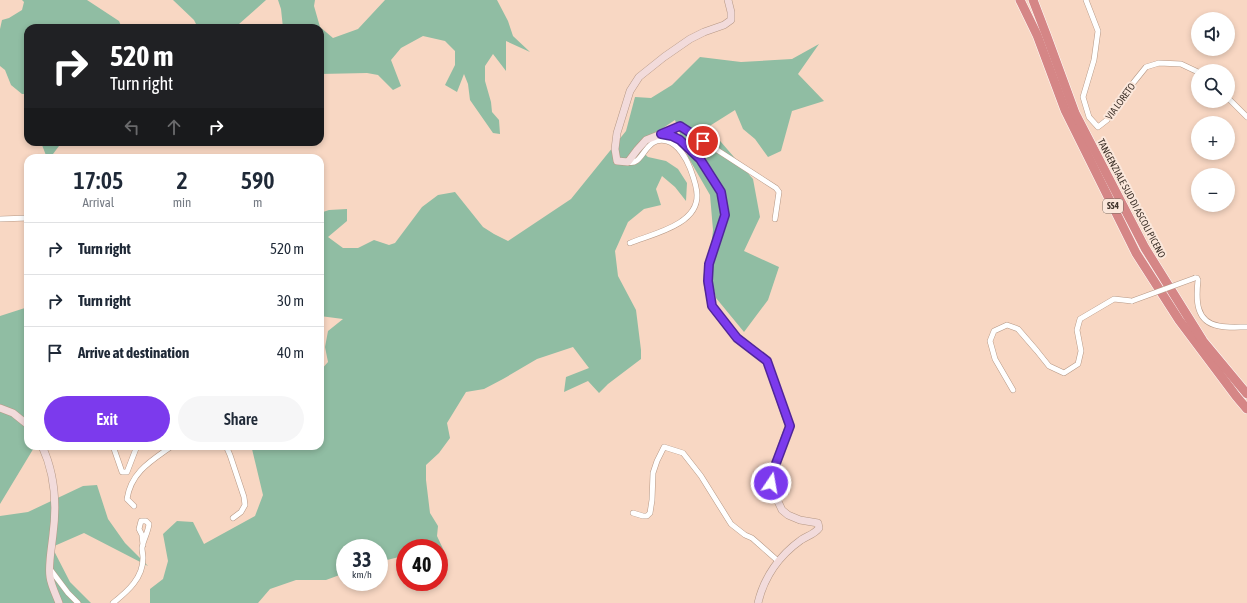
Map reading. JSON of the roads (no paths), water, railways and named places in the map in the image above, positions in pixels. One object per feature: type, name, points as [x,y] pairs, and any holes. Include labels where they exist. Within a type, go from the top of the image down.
[{"type":"highway","name":"TANGENZIALE SUD DI ASCOLI PICENO","points":[[1020,0],[1037,35],[1065,110],[1136,253],[1179,320],[1242,393]]},
{"type":"highway","name":"TANGENZIALE SUD DI ASCOLI PICENO","points":[[1032,0],[1075,112],[1145,248],[1203,341],[1242,393]]},
{"type":"highway","points":[[1242,393],[1247,409]]},
{"type":"street","points":[[630,243],[665,230],[685,219],[690,215],[696,206],[697,194],[694,180],[685,158],[678,149],[668,141],[659,140],[649,145],[646,151],[636,162],[632,164],[617,161],[615,149],[617,133],[630,91],[639,77],[664,57],[690,39],[724,25],[731,20],[728,0]]},
{"type":"street","name":"VIA LORETO","points":[[1086,0],[1098,31],[1094,60],[1083,97],[1089,117],[1098,127],[1106,120],[1117,103],[1146,66],[1159,63],[1181,64],[1191,69]]},
{"type":"street","points":[[1235,105],[1247,117]]},
{"type":"street","points":[[628,162],[646,140],[680,126],[776,188],[779,192],[775,219]]},
{"type":"street","points":[[661,134],[672,136],[680,140],[700,159],[721,192],[725,215],[709,264],[708,281],[712,306],[737,338],[767,361],[790,426],[772,474],[771,483],[782,510],[788,515],[800,520],[818,523],[819,528],[817,531],[803,538],[778,561],[767,579],[758,603]]},
{"type":"street","points":[[0,219],[24,218]]},
{"type":"street","points":[[1013,390],[995,359],[990,341],[994,332],[1008,325],[1018,329],[1049,366],[1064,373],[1078,364],[1081,351],[1077,330],[1080,319],[1114,299],[1132,301],[1197,278],[1198,305],[1205,319],[1218,326],[1247,327]]},
{"type":"street","points":[[0,408],[13,413],[24,421]]},
{"type":"street","points":[[633,512],[643,516],[648,516],[650,513],[653,473],[664,447],[671,448],[683,453],[701,476],[731,524],[744,535],[752,538],[778,561]]},
{"type":"street","points":[[44,450],[47,457],[55,494],[55,525],[49,576],[59,603]]},
{"type":"street","points":[[114,450],[122,472],[127,472],[135,450]]},
{"type":"street","points":[[134,506],[127,498],[129,487],[139,471],[167,450]]},
{"type":"street","points":[[228,450],[244,497],[245,505],[241,512],[233,518]]},
{"type":"street","points":[[113,603],[135,582],[141,571],[143,545]]},
{"type":"street","points":[[50,569],[68,593],[78,603]]}]
